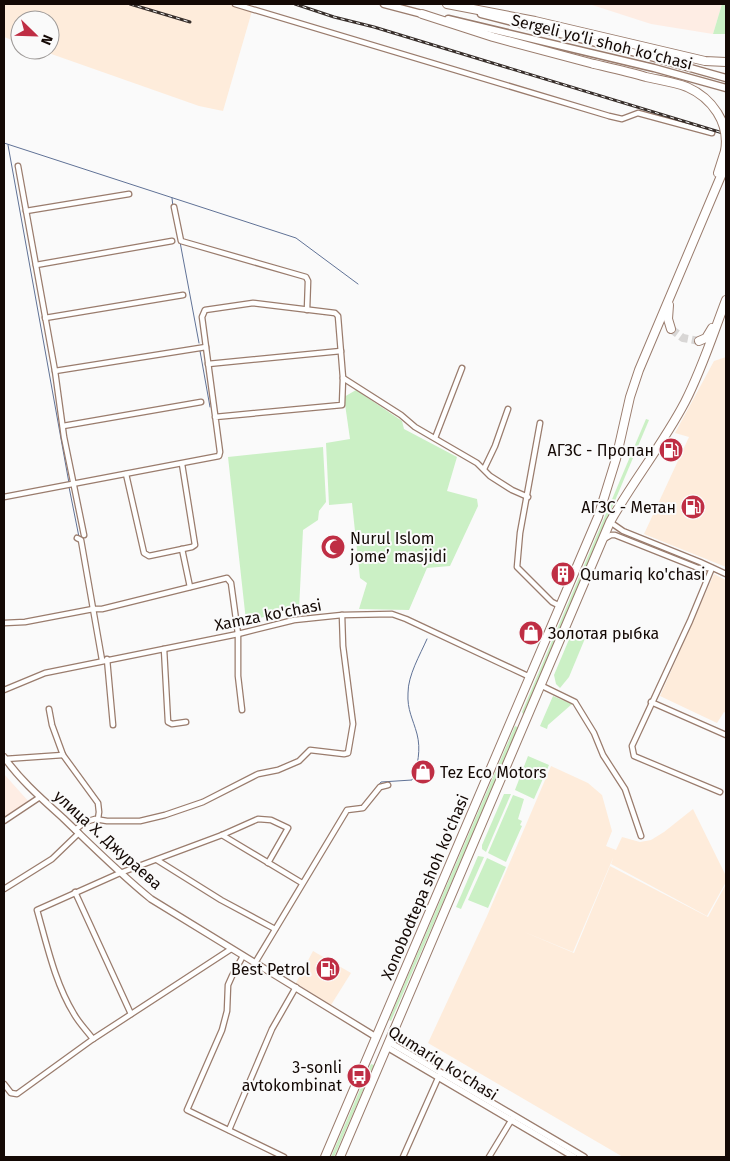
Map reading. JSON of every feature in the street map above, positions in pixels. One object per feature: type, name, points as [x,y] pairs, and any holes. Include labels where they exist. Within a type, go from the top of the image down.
[{"type":"highway","points":[[448,4],[535,20],[708,62],[726,62]]},
{"type":"highway","points":[[422,14],[493,37],[681,85],[699,93],[711,105],[721,121],[726,136],[725,151],[692,248]]},
{"type":"highway","points":[[671,329],[668,315],[672,293],[726,164]]},
{"type":"highway","name":"Xonobodtepa shoh ko'chasi","points":[[324,1157],[598,517],[616,459],[634,383],[672,293]]},
{"type":"highway","points":[[699,341],[706,338],[709,334],[725,303]]},
{"type":"highway","name":"Xonobodtepa shoh ko'chasi","points":[[340,1157],[610,522],[627,491],[661,442],[685,402],[711,344],[725,303]]},
{"type":"highway","points":[[515,713],[519,719],[526,718]]},
{"type":"highway","name":"Qumariq ko'chasi","points":[[376,1037],[388,1044]]},
{"type":"main road","name":"Sergeli yo‘li shoh ko‘chasi","points":[[384,4],[600,55],[726,88]]},
{"type":"main road","name":"Sergeli yo‘li shoh ko‘chasi","points":[[442,4],[644,55],[726,78]]},
{"type":"street","points":[[235,4],[609,116],[622,119],[638,113],[712,133]]},
{"type":"street","points":[[18,166],[84,535]]},
{"type":"street","points":[[26,211],[129,194]]},
{"type":"street","points":[[174,207],[181,241],[306,277],[308,281],[307,310]]},
{"type":"street","points":[[36,265],[172,241]]},
{"type":"street","points":[[45,318],[183,295]]},
{"type":"street","points":[[4,497],[219,456],[202,317],[208,308],[253,303],[335,313],[338,316],[343,378],[342,402],[339,406],[215,417]]},
{"type":"street","points":[[55,371],[206,347]]},
{"type":"street","points":[[208,364],[342,351]]},
{"type":"street","points":[[435,438],[462,368]]},
{"type":"street","points":[[343,378],[402,415],[415,427],[477,462],[490,476],[512,490],[528,496]]},
{"type":"street","points":[[63,426],[201,402]]},
{"type":"street","points":[[484,469],[495,446],[508,409]]},
{"type":"street","points":[[540,423],[520,533],[517,567],[552,602],[560,606]]},
{"type":"street","points":[[126,474],[144,553],[149,556],[192,547],[195,542],[182,464]]},
{"type":"street","points":[[610,522],[623,531],[726,574]]},
{"type":"street","points":[[601,542],[606,537],[615,535],[698,568],[712,568]]},
{"type":"street","points":[[77,538],[81,540],[92,609],[104,660],[113,725]]},
{"type":"street","points":[[182,549],[190,587]]},
{"type":"street","points":[[712,568],[690,621],[632,746],[634,756],[720,792]]},
{"type":"street","points":[[4,623],[25,622],[92,609],[102,609],[227,578],[230,580],[238,634],[238,676],[242,710]]},
{"type":"street","points":[[4,889],[52,859],[86,822],[98,819],[131,821],[153,819],[203,802],[258,774],[278,770],[299,761],[310,750],[348,753],[353,724],[343,646],[342,614]]},
{"type":"street","name":"Xamza ko'chasi","points":[[4,690],[45,673],[238,634],[294,620],[342,614],[392,614],[530,677]]},
{"type":"street","points":[[164,649],[168,722],[172,724],[186,722]]},
{"type":"street","points":[[540,685],[575,702],[594,733],[603,755],[625,789],[641,836]]},
{"type":"street","points":[[651,702],[726,735]]},
{"type":"street","points":[[49,709],[62,755],[98,803],[98,819]]},
{"type":"street","points":[[4,758],[62,755]]},
{"type":"street","name":"улица Х. Джураева","points":[[4,758],[40,797],[120,873],[152,899],[230,949],[296,987],[376,1037]]},
{"type":"street","points":[[255,963],[347,810],[363,808],[380,787],[388,785]]},
{"type":"street","points":[[4,822],[40,797]]},
{"type":"street","points":[[93,1039],[74,1015],[63,992],[53,967],[37,910],[120,873],[222,835],[258,819],[271,820],[288,828],[268,863]]},
{"type":"street","points":[[222,835],[302,883]]},
{"type":"street","points":[[157,860],[221,900],[275,929]]},
{"type":"street","points":[[75,892],[131,1014]]},
{"type":"street","points":[[4,1084],[11,1093],[17,1094],[93,1039],[230,949]]},
{"type":"street","points":[[243,956],[228,985],[227,1011],[222,1030],[187,1110],[284,1157]]},
{"type":"street","points":[[229,1130],[272,1029],[296,987]]},
{"type":"street","name":"Qumariq ko'chasi","points":[[388,1044],[513,1118],[584,1157]]},
{"type":"street","points":[[403,1157],[439,1075]]},
{"type":"street","points":[[489,1157],[513,1118]]},
{"type":"street","name":"Qumariq ko'chasi","points":[[513,1118],[574,1157]]},
{"type":"shaded area","points":[[4,4],[226,4],[252,11],[223,111],[199,106],[60,57],[60,10],[10,10],[10,39],[4,37]]},
{"type":"shaded area","points":[[589,4],[722,4],[713,34],[651,24]]},
{"type":"shaded area","points":[[726,357],[726,567],[644,534],[689,437],[675,433],[714,361]]},
{"type":"shaded area","points":[[714,574],[726,580],[726,713],[724,712],[717,723],[660,696]]},
{"type":"shaded area","points":[[551,766],[588,783],[602,795],[612,831],[606,846],[616,850],[622,837],[640,842],[651,840],[693,809],[726,876],[726,882],[707,916],[611,864],[613,858],[573,952],[522,931],[574,953],[610,866],[708,917],[726,884],[726,1157],[623,1157],[428,1043],[487,916]]},
{"type":"shaded area","points":[[4,774],[29,802],[4,821]]},
{"type":"shaded area","points":[[313,951],[351,973],[331,1005],[296,983]]},
{"type":"green space","points":[[722,4],[726,4],[726,34],[713,34]]},
{"type":"green space","points":[[356,390],[402,421],[404,429],[457,457],[447,491],[477,499],[478,506],[450,566],[427,568],[409,610],[359,609],[367,583],[360,578],[352,503],[329,505],[326,443],[350,439],[344,397]]},
{"type":"green space","points":[[646,419],[649,420],[525,714],[523,714],[522,712]]},
{"type":"green space","points":[[323,447],[326,502],[319,511],[318,520],[303,530],[299,609],[246,621],[228,457]]},
{"type":"green space","points":[[573,630],[586,636],[569,677],[560,688],[556,684],[554,675]]},
{"type":"green space","points":[[553,696],[572,704],[548,725],[547,729],[540,726]]},
{"type":"green space","points":[[515,726],[519,728],[391,1021],[389,1020]]},
{"type":"green space","points":[[528,756],[549,765],[534,799],[515,790]]},
{"type":"green space","points":[[504,794],[511,794],[486,852],[482,849],[482,845]]},
{"type":"green space","points":[[513,795],[524,799],[518,819],[522,821],[520,825],[522,826],[506,862],[488,853]]},
{"type":"green space","points":[[478,856],[484,857],[461,909],[456,907]]},
{"type":"green space","points":[[487,858],[506,867],[488,908],[468,900]]},
{"type":"green space","points":[[371,1064],[374,1065],[334,1157],[331,1157]]},
{"type":"waterway","points":[[4,143],[296,238],[358,284]]},
{"type":"waterway","points":[[8,145],[69,483]]},
{"type":"waterway","points":[[172,198],[173,207]]},
{"type":"waterway","points":[[180,242],[199,343]]},
{"type":"waterway","points":[[200,351],[210,407]]},
{"type":"waterway","points":[[69,487],[79,537]]},
{"type":"waterway","points":[[370,796],[381,782],[412,780],[414,775],[419,746],[408,704],[409,686],[415,665],[427,639]]},
{"type":"tunnel","points":[[671,329],[683,338],[699,341]]},
{"type":"railway","points":[[130,4],[190,22]]},
{"type":"railway","points":[[295,4],[726,134]]},
{"type":"place","name":"АГЗС - Пропан","points":[[671,450]]},
{"type":"place","name":"АГЗС - Метан","points":[[693,507]]},
{"type":"place","name":"Nurul Islom jome’ masjidi","points":[[333,547]]},
{"type":"place","name":"Qumariq ko'chasi","points":[[563,574]]},
{"type":"place","name":"Золотая рыбка","points":[[531,633]]},
{"type":"place","name":"Tez Eco Motors","points":[[423,772]]},
{"type":"place","name":"Best Petrol","points":[[328,969]]},
{"type":"place","name":"3-sonli avtokombinat","points":[[359,1076]]}]
